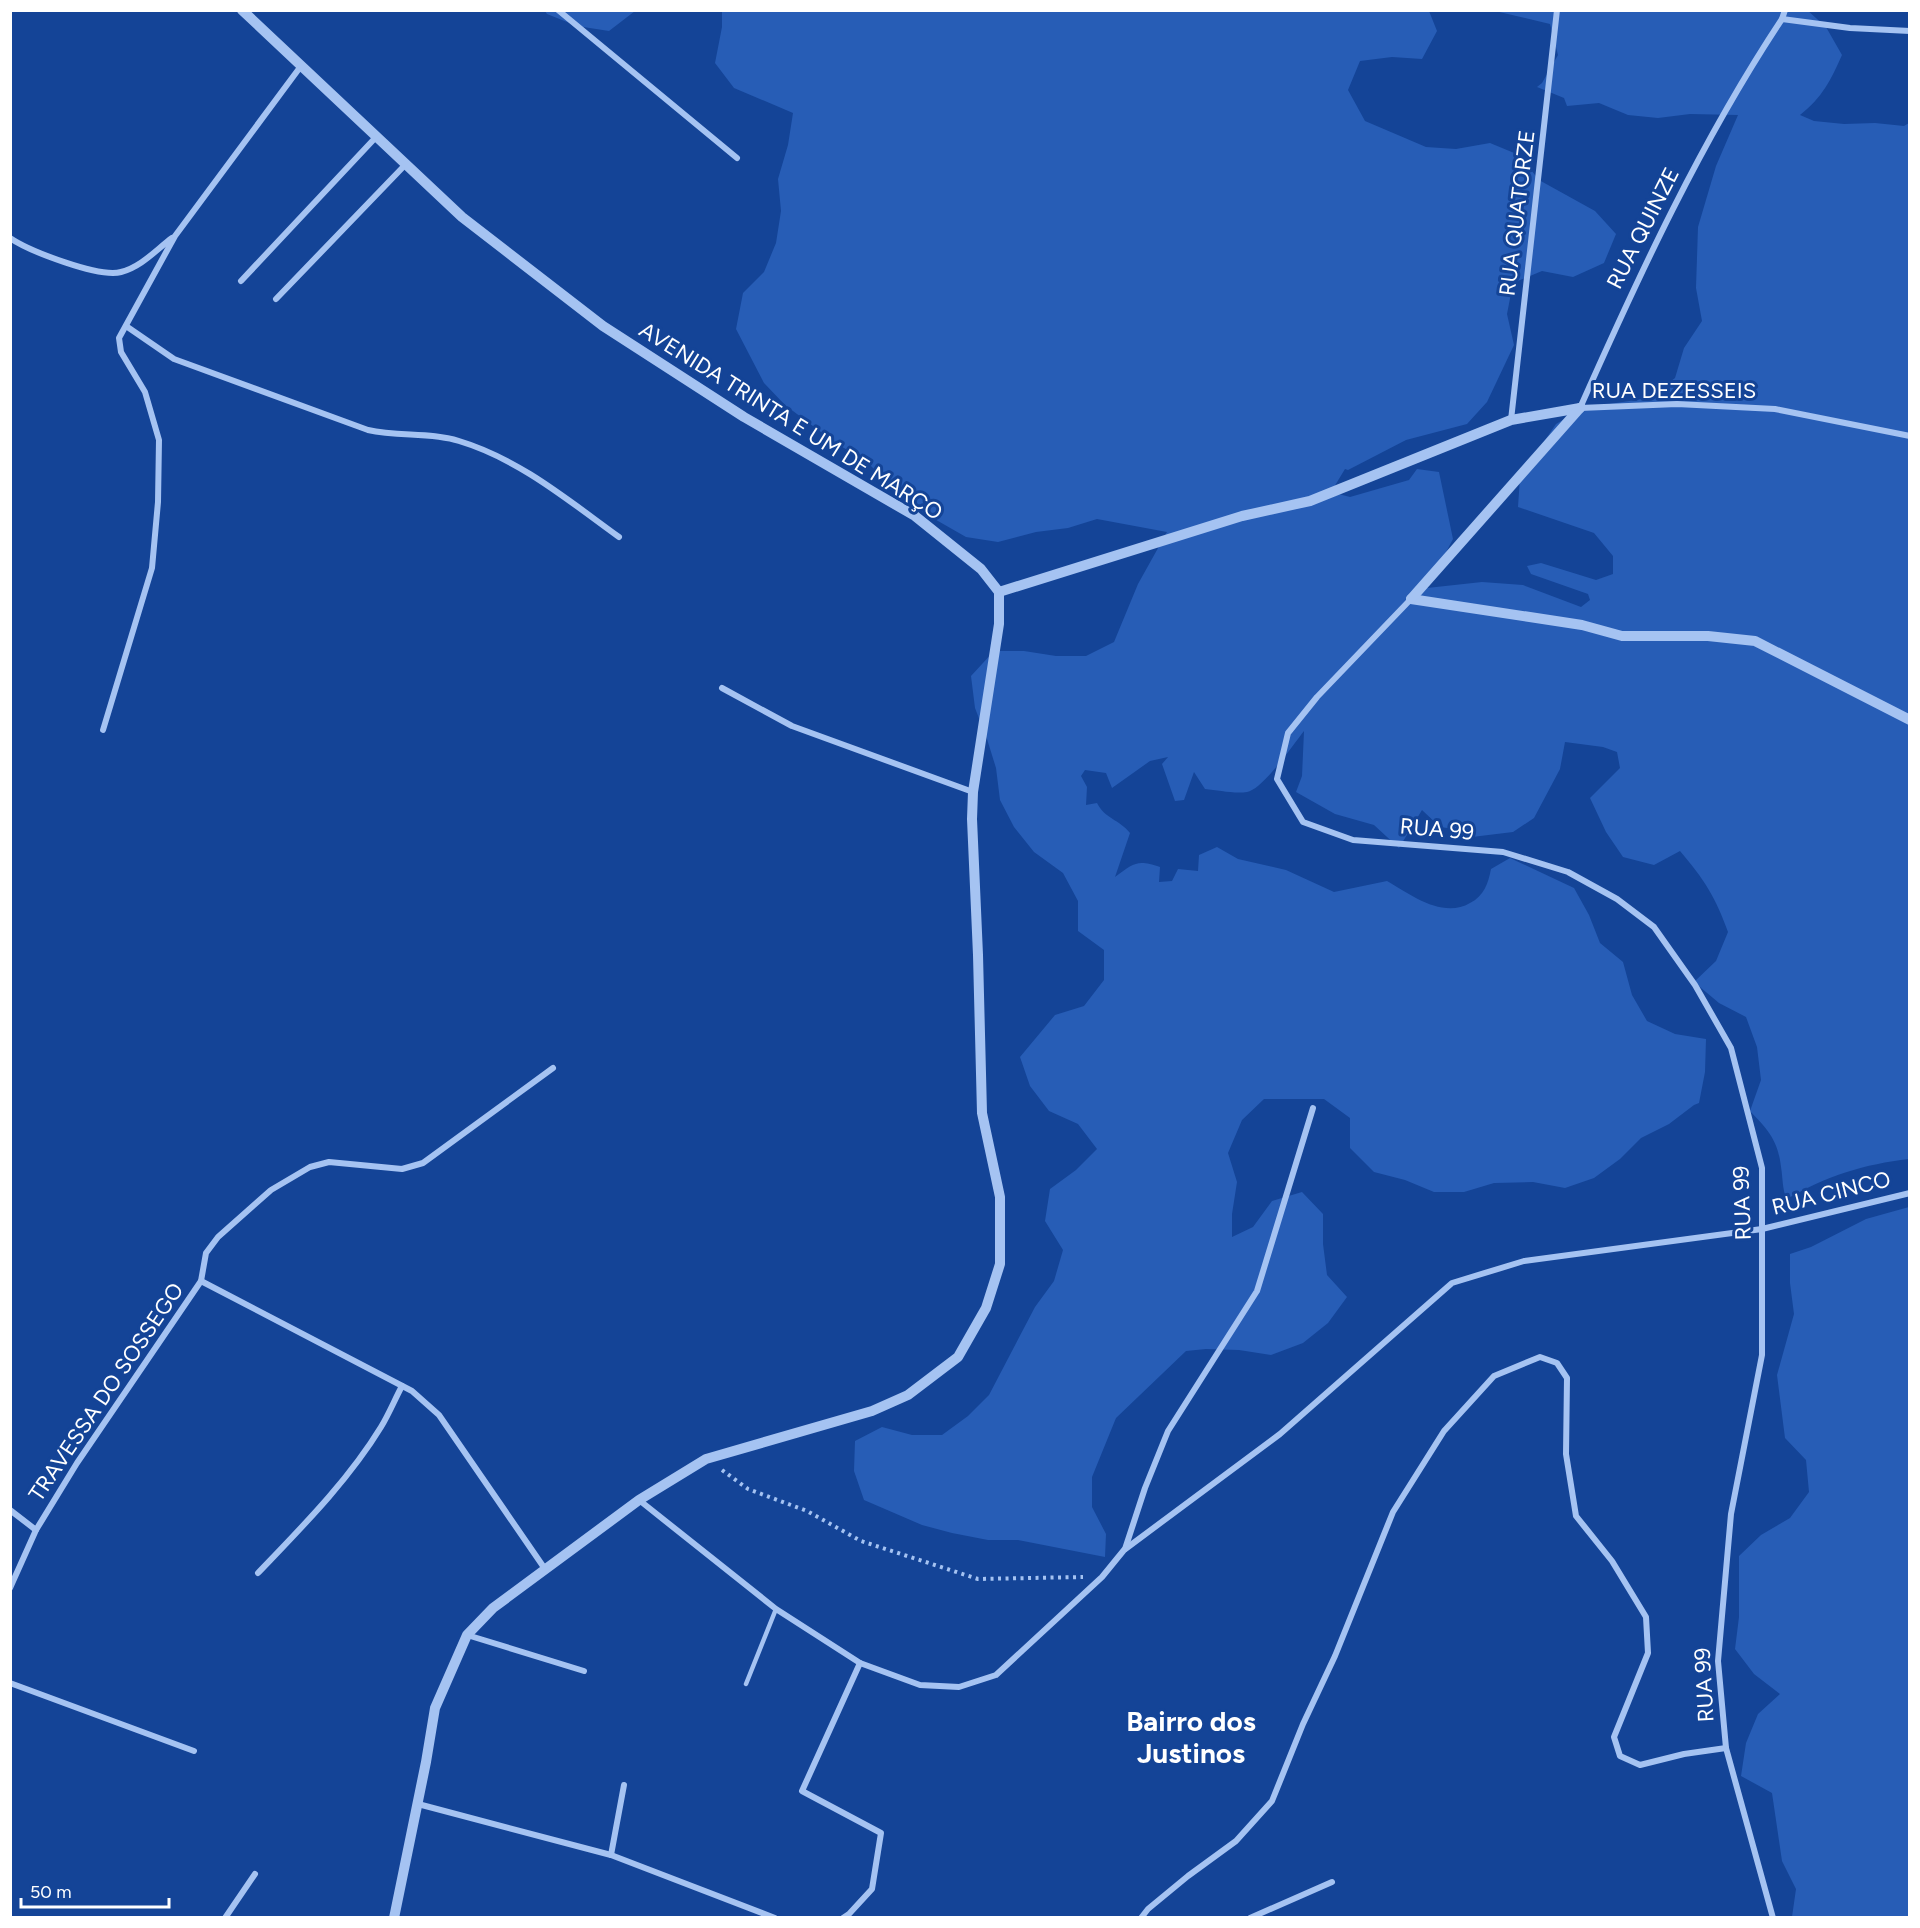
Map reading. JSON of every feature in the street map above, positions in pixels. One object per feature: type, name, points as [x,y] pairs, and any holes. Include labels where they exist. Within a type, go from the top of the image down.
[{"type":"street","name":"AVENIDA TRINTA E UM DE MARÇO","points":[[242,10],[462,217],[603,326],[744,417],[915,516],[981,569],[999,592]]},
{"type":"street","points":[[558,10],[738,158]]},
{"type":"street","name":"RUA QUATORZE","points":[[1510,420],[1557,10]]},
{"type":"street","name":"RUA QUINZE","points":[[1580,408],[1642,269],[1744,76],[1782,19],[1785,10]]},
{"type":"street","points":[[1782,19],[1850,28],[1910,31]]},
{"type":"street","points":[[103,730],[153,568],[158,502],[159,440],[145,392],[121,352],[119,338],[174,236],[301,66]]},
{"type":"street","points":[[241,281],[376,136]]},
{"type":"street","points":[[276,300],[406,164]]},
{"type":"street","points":[[10,238],[22,246],[86,269],[120,273],[139,265],[174,236]]},
{"type":"street","points":[[126,326],[174,359],[368,430],[390,435],[432,436],[458,441],[491,454],[543,481],[619,537]]},
{"type":"street","name":"RUA DEZESSEIS","points":[[1580,408],[1677,404],[1775,409],[1910,436]]},
{"type":"street","points":[[394,1917],[435,1708],[467,1635],[493,1608],[639,1500],[706,1459],[872,1411],[908,1395],[958,1357],[987,1308],[1000,1264],[1000,1197],[981,1113],[978,955],[972,819],[973,792],[999,624],[999,592],[1242,516],[1310,501],[1510,420],[1580,408]]},
{"type":"street","points":[[1411,598],[1580,408]]},
{"type":"street","points":[[1411,598],[1582,625],[1622,636],[1708,636],[1755,641],[1910,720]]},
{"type":"street","name":"RUA 99","points":[[1411,598],[1317,697],[1288,733],[1277,779],[1303,822],[1353,840],[1503,852],[1568,872],[1617,899],[1654,927],[1695,985],[1731,1048],[1762,1168],[1762,1355],[1731,1514],[1718,1661],[1726,1748],[1773,1917]]},
{"type":"street","points":[[722,688],[792,726],[973,792]]},
{"type":"street","name":"TRAVESSA DO SOSSEGO","points":[[10,1588],[36,1530],[97,1433],[201,1281],[206,1254],[218,1238],[271,1190],[310,1167],[329,1162],[402,1169],[423,1163],[553,1068]]},
{"type":"street","points":[[639,1500],[777,1609],[860,1663],[920,1685],[959,1688],[996,1675],[1102,1577],[1124,1550],[1145,1488],[1168,1431],[1257,1291],[1313,1108]]},
{"type":"street","name":"RUA CINCO","points":[[1124,1550],[1280,1434],[1452,1283],[1524,1261],[1762,1229],[1910,1193]]},
{"type":"street","name":"TRAVESSA DO SOSSEGO","points":[[201,1281],[412,1391],[439,1415],[545,1569]]},
{"type":"street","points":[[1141,1917],[1188,1876],[1236,1841],[1272,1802],[1303,1724],[1335,1656],[1393,1512],[1444,1431],[1494,1376],[1540,1357],[1557,1363],[1567,1378],[1566,1454],[1576,1516],[1612,1561],[1646,1617],[1648,1653],[1614,1737],[1620,1756],[1640,1765],[1684,1754],[1726,1748]]},
{"type":"street","points":[[258,1573],[302,1527],[357,1462],[381,1426],[402,1386]]},
{"type":"street","points":[[10,1510],[36,1530]]},
{"type":"street","points":[[467,1635],[584,1671]]},
{"type":"street","points":[[843,1917],[849,1914],[872,1889],[882,1833],[802,1791],[860,1663]]},
{"type":"street","points":[[10,1683],[194,1751]]},
{"type":"street","points":[[611,1855],[624,1785]]},
{"type":"street","points":[[418,1804],[611,1855],[775,1917]]},
{"type":"street","points":[[225,1917],[255,1874]]},
{"type":"street","points":[[1250,1917],[1332,1882]]},
{"type":"lane","points":[[746,1684],[777,1609]]},
{"type":"path","points":[[706,1459],[748,1489],[807,1511],[861,1541],[978,1579],[1102,1577]]},
{"type":"shaded area","points":[[1807,10],[1826,27],[1842,55],[1825,88],[1800,115],[1814,121],[1844,124],[1875,123],[1904,126],[1909,123],[1909,1159],[1846,1172],[1787,1199],[1775,1142],[1750,1111],[1761,1080],[1757,1047],[1746,1017],[1719,1003],[1694,982],[1716,961],[1728,932],[1719,909],[1703,880],[1680,851],[1654,865],[1623,857],[1606,832],[1590,798],[1620,768],[1617,752],[1603,747],[1565,742],[1560,769],[1534,818],[1513,832],[1472,837],[1462,830],[1440,827],[1422,810],[1399,848],[1374,825],[1335,814],[1296,792],[1302,776],[1304,731],[1269,775],[1254,789],[1247,792],[1205,789],[1194,772],[1184,800],[1175,801],[1162,764],[1168,757],[1150,761],[1112,788],[1106,773],[1085,770],[1081,776],[1087,787],[1086,805],[1097,803],[1104,812],[1130,833],[1115,877],[1136,864],[1146,863],[1160,867],[1159,882],[1172,881],[1178,869],[1198,871],[1199,855],[1217,847],[1238,859],[1286,870],[1334,892],[1387,881],[1438,907],[1460,907],[1475,900],[1485,889],[1491,869],[1510,858],[1574,888],[1589,915],[1600,943],[1623,962],[1632,995],[1647,1021],[1675,1034],[1706,1039],[1705,1072],[1699,1103],[1669,1124],[1641,1138],[1620,1159],[1594,1178],[1565,1188],[1533,1182],[1494,1183],[1464,1192],[1434,1192],[1405,1180],[1374,1172],[1350,1148],[1350,1118],[1324,1099],[1264,1099],[1242,1120],[1228,1153],[1237,1182],[1232,1214],[1232,1237],[1253,1227],[1272,1201],[1302,1192],[1323,1214],[1323,1244],[1327,1275],[1347,1297],[1328,1323],[1303,1343],[1271,1355],[1239,1350],[1186,1351],[1116,1418],[1092,1477],[1092,1507],[1106,1534],[1105,1557],[1018,1540],[988,1540],[952,1533],[922,1525],[864,1500],[854,1471],[855,1441],[882,1427],[912,1435],[942,1435],[968,1416],[989,1395],[1035,1307],[1054,1281],[1063,1250],[1045,1221],[1050,1189],[1076,1170],[1097,1149],[1078,1124],[1049,1111],[1030,1086],[1020,1057],[1055,1015],[1084,1006],[1104,980],[1104,950],[1078,931],[1078,901],[1063,873],[1034,852],[1014,827],[1000,800],[996,768],[975,708],[971,676],[994,651],[1086,656],[1114,642],[1138,584],[1167,532],[1097,519],[1068,528],[1036,532],[998,542],[966,537],[910,505],[865,460],[837,444],[785,405],[764,383],[736,329],[743,293],[764,272],[776,243],[781,211],[778,179],[788,145],[793,113],[734,88],[715,63],[722,27],[722,11],[1429,11],[1437,31],[1422,59],[1392,57],[1360,61],[1348,90],[1365,121],[1426,147],[1456,149],[1490,143],[1519,155],[1539,180],[1595,211],[1616,234],[1604,263],[1573,277],[1542,271],[1513,283],[1507,314],[1514,345],[1487,402],[1467,424],[1406,440],[1348,470],[1345,469],[1331,492],[1350,497],[1409,480],[1417,469],[1439,472],[1453,539],[1427,588],[1482,582],[1523,585],[1581,607],[1590,600],[1588,594],[1531,574],[1527,566],[1541,563],[1596,580],[1613,574],[1613,556],[1594,533],[1518,507],[1520,477],[1556,424],[1583,408],[1649,398],[1675,378],[1684,348],[1702,321],[1696,288],[1698,227],[1716,166],[1738,115],[1690,114],[1658,118],[1628,115],[1599,103],[1567,106],[1564,98],[1537,87],[1542,83],[1558,55],[1550,24],[1495,11]]},
{"type":"shaded area","points":[[545,11],[635,11],[609,31],[577,26],[547,14]]},
{"type":"shaded area","points":[[1909,1207],[1909,1917],[1792,1917],[1796,1889],[1782,1861],[1772,1793],[1741,1776],[1746,1743],[1758,1714],[1780,1694],[1754,1674],[1735,1649],[1739,1617],[1739,1556],[1761,1535],[1790,1518],[1809,1492],[1806,1460],[1785,1438],[1777,1375],[1794,1314],[1790,1283],[1790,1254],[1811,1247],[1866,1219]]},
{"type":"district","name":"Bairro dos Justinos","points":[[1191,1737]]}]
